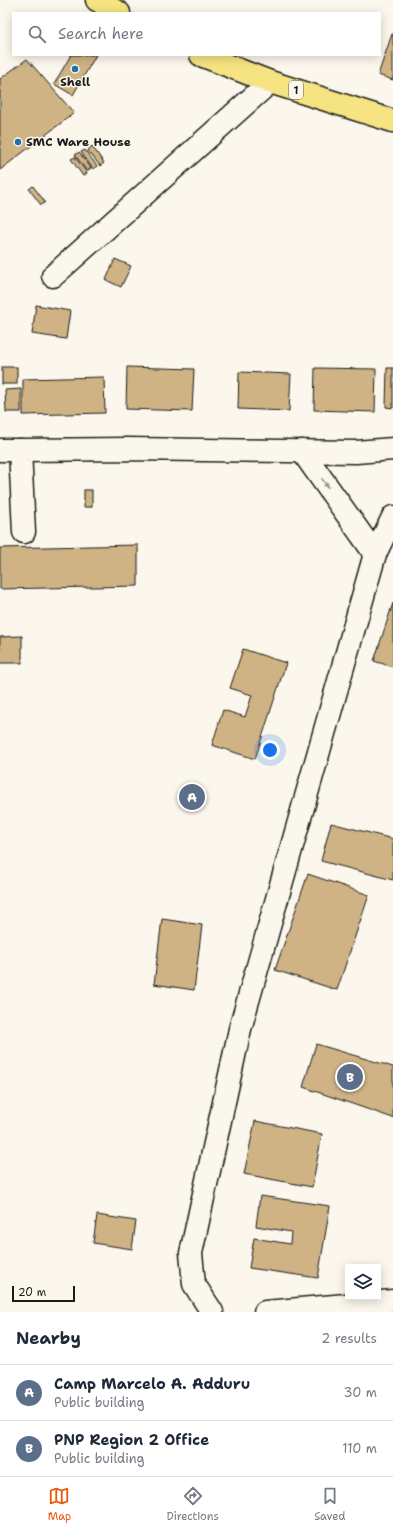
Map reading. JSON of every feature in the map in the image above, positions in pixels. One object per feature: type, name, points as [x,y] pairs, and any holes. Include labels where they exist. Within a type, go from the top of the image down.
[{"type":"main road","points":[[97,0],[117,12]]},
{"type":"main road","name":"1","points":[[204,56],[270,82],[393,121]]},
{"type":"street","points":[[53,276],[270,82]]},
{"type":"street","points":[[24,532],[10,450],[127,449],[356,452],[393,449]]},
{"type":"street","points":[[302,451],[375,554]]},
{"type":"street","points":[[212,1312],[194,1284],[191,1253],[240,1029],[375,554],[393,517]]},
{"type":"street","points":[[264,1312],[393,1301]]},
{"type":"building","points":[[393,34],[393,80],[378,75]]},
{"type":"building","name":"Shell","points":[[70,56],[95,56],[73,95],[54,84]]},
{"type":"building","name":"SMC Ware House","points":[[27,59],[74,113],[0,170],[0,79]]},
{"type":"building","points":[[92,146],[104,163],[100,166],[88,150]]},
{"type":"building","points":[[85,150],[97,166],[93,169],[81,152]]},
{"type":"building","points":[[79,152],[91,168],[87,171],[75,155]]},
{"type":"building","points":[[75,157],[87,173],[83,176],[71,159]]},
{"type":"building","points":[[33,186],[45,202],[41,205],[29,189]]},
{"type":"building","points":[[115,259],[131,266],[121,287],[106,280]]},
{"type":"building","points":[[36,305],[70,311],[66,339],[32,334]]},
{"type":"building","points":[[2,367],[17,367],[17,384],[2,384]]},
{"type":"building","points":[[127,367],[194,369],[192,411],[126,409]]},
{"type":"building","points":[[315,368],[376,369],[375,412],[314,410]]},
{"type":"building","points":[[387,368],[393,368],[393,408],[386,407]]},
{"type":"building","points":[[239,372],[291,374],[289,411],[238,409]]},
{"type":"building","points":[[104,377],[105,413],[23,415],[23,379]]},
{"type":"building","points":[[21,389],[21,412],[6,412],[5,390]]},
{"type":"building","points":[[84,490],[92,490],[92,507],[84,507]]},
{"type":"building","points":[[138,545],[138,586],[0,589],[0,548]]},
{"type":"building","points":[[393,603],[393,667],[374,661]]},
{"type":"building","points":[[22,636],[22,663],[0,663],[0,637]]},
{"type":"building","points":[[243,649],[286,663],[255,759],[212,745],[223,710],[245,717],[252,695],[230,688]]},
{"type":"building","points":[[331,823],[393,839],[393,880],[321,861]]},
{"type":"building","points":[[308,874],[369,895],[337,990],[275,970]]},
{"type":"building","points":[[162,919],[202,925],[194,990],[154,984]]},
{"type":"building","points":[[316,1044],[393,1067],[393,1118],[303,1087]]},
{"type":"building","points":[[255,1121],[322,1134],[312,1187],[244,1174]]},
{"type":"building","points":[[260,1196],[330,1206],[318,1278],[249,1268],[254,1238],[290,1244],[291,1232],[256,1226]]},
{"type":"building","points":[[97,1215],[136,1221],[132,1249],[93,1243]]},
{"type":"place","name":"Shell","points":[[75,69]]},
{"type":"place","name":"SMC Ware House","points":[[18,142]]},
{"type":"place","name":"Camp Marcelo A. Adduru","points":[[192,797]]},
{"type":"place","name":"PNP Region 2 Office","points":[[350,1077]]}]
